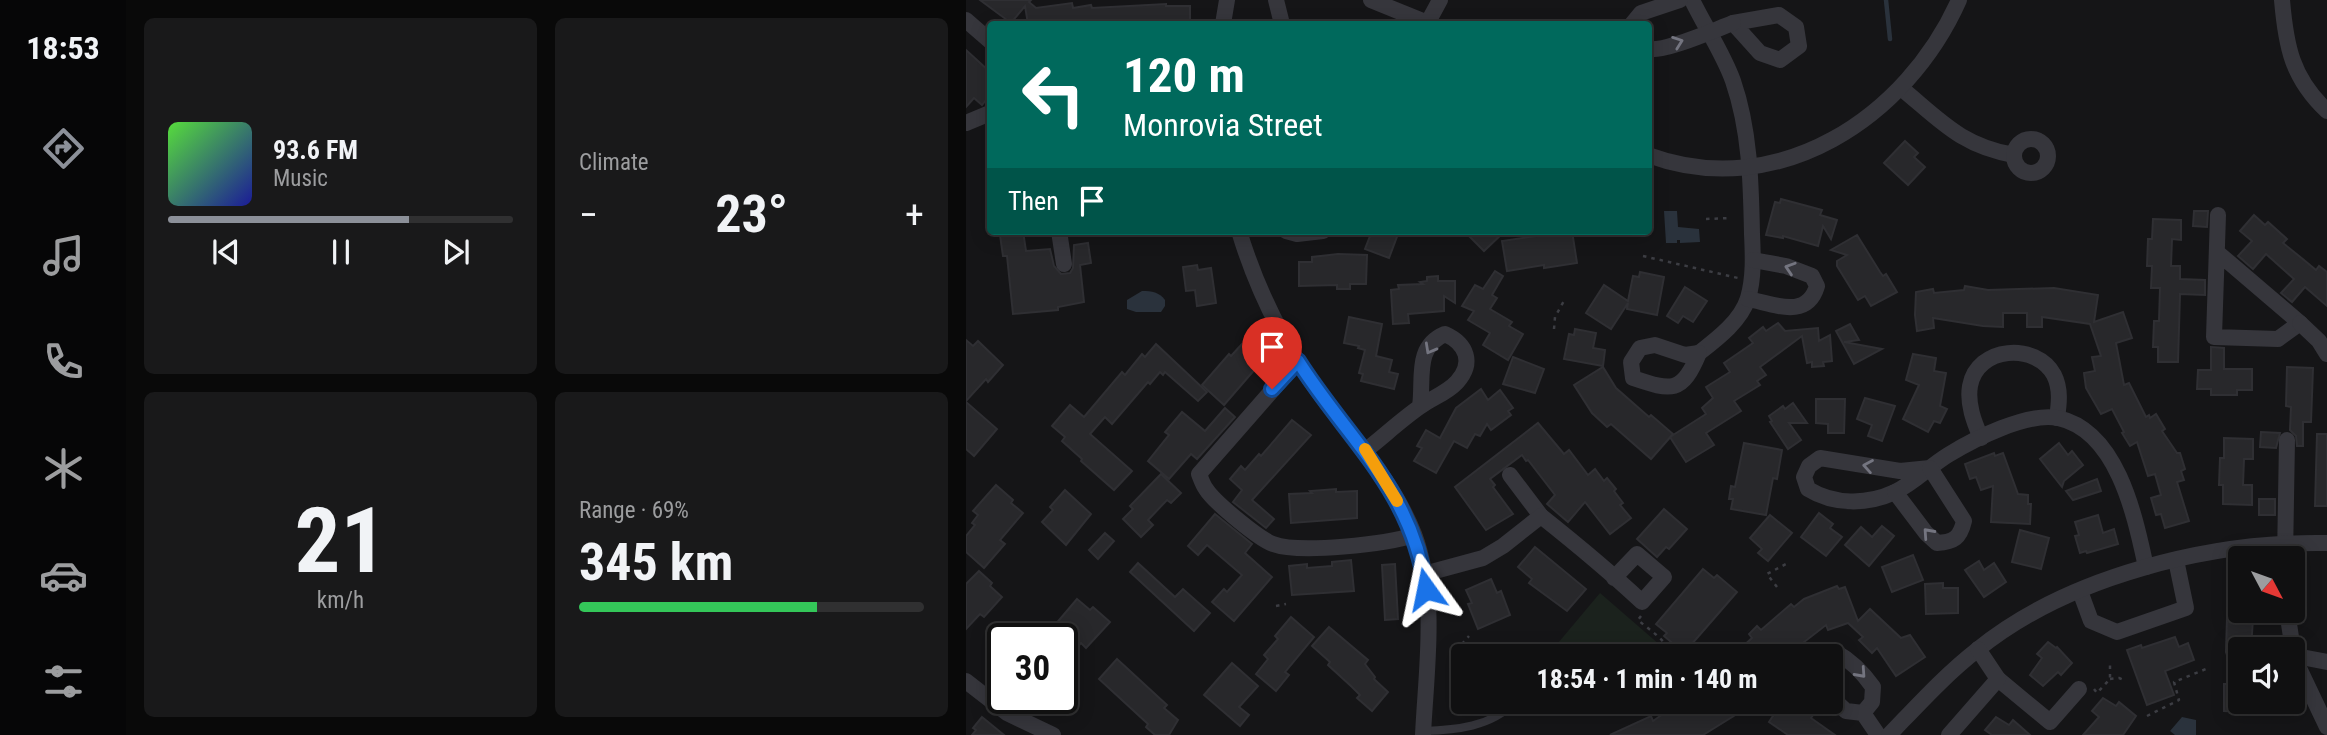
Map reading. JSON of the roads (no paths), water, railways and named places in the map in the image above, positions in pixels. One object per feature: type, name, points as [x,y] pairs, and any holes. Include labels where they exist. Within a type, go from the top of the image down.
[{"type":"street","points":[[1224,21],[1227,0]]},
{"type":"street","points":[[1276,0],[1281,21]]},
{"type":"street","points":[[1371,0],[1421,21]]},
{"type":"street","points":[[1430,21],[1440,0]]},
{"type":"street","points":[[1634,21],[1641,13],[1681,0]]},
{"type":"street","points":[[1692,0],[1732,78],[1742,109],[1749,166],[1753,260],[1748,299],[1720,337],[1699,354]]},
{"type":"street","points":[[1652,156],[1693,166],[1733,168],[1788,159],[1823,145],[1867,118],[1901,88],[1939,39],[1959,0]]},
{"type":"street","points":[[2282,0],[2287,47],[2295,69],[2314,99],[2327,111]]},
{"type":"street","points":[[966,20],[987,38]]},
{"type":"street","points":[[1652,48],[1733,23]]},
{"type":"street","points":[[1901,88],[1940,122],[1971,143],[2014,155]]},
{"type":"street","points":[[966,123],[987,114]]},
{"type":"street","points":[[2218,215],[2214,337],[2278,339],[2300,323]]},
{"type":"street","points":[[1060,235],[1064,264]]},
{"type":"street","points":[[1240,235],[1254,274],[1278,327],[1331,408],[1366,450],[1414,534],[1424,574],[1429,624],[1423,733]]},
{"type":"street","points":[[2218,253],[2300,323],[2319,341],[2327,354]]},
{"type":"street","points":[[1748,299],[1793,308],[1806,305],[1814,298],[1818,286],[1812,276],[1786,266],[1753,260]]},
{"type":"street","points":[[1981,438],[1972,411],[1970,385],[1978,370],[1997,355],[2025,352],[2041,361],[2053,374],[2059,399],[2057,418]]},
{"type":"street","points":[[1298,361],[1199,474],[1206,490],[1255,533],[1273,545],[1299,548],[1374,544],[1414,534]]},
{"type":"street","points":[[1366,450],[1420,406]]},
{"type":"street","points":[[1930,468],[1900,471],[1820,458],[1809,466],[1804,477],[1808,489],[1822,498],[1846,502],[1873,499],[1895,492],[1930,468],[1950,454],[2015,423],[2057,418],[2078,426],[2107,454],[2122,482],[2131,507],[2146,567]]},
{"type":"street","points":[[2284,546],[2287,440]]},
{"type":"street","points":[[1895,492],[1926,533],[1937,543],[1952,542],[1961,534],[1964,522],[1930,468]]},
{"type":"street","points":[[1510,475],[1541,516],[1642,602],[1664,577],[1637,554],[1614,578]]},
{"type":"street","points":[[1424,574],[1483,558],[1541,516]]},
{"type":"street","points":[[2305,547],[2327,543]]},
{"type":"street","points":[[1889,735],[1948,675],[1978,649],[2036,611],[2080,591],[2146,567],[2228,551]]},
{"type":"street","points":[[2080,591],[2091,621],[2117,632],[2186,608],[2176,561]]},
{"type":"street","points":[[1978,649],[1998,679],[2050,722],[2079,689]]},
{"type":"street","points":[[1843,656],[1865,675],[1873,687],[1872,702],[1863,713]]},
{"type":"street","points":[[2305,658],[2327,662]]},
{"type":"street","points":[[2305,677],[2327,727]]},
{"type":"street","points":[[1949,735],[1998,679]]},
{"type":"street","points":[[966,681],[1007,713],[1054,735]]},
{"type":"street","points":[[1843,708],[1863,713],[1878,735]]},
{"type":"lane","points":[[1423,733],[1470,727],[1498,714]]},
{"type":"waterway","points":[[1886,0],[1890,39]]}]
